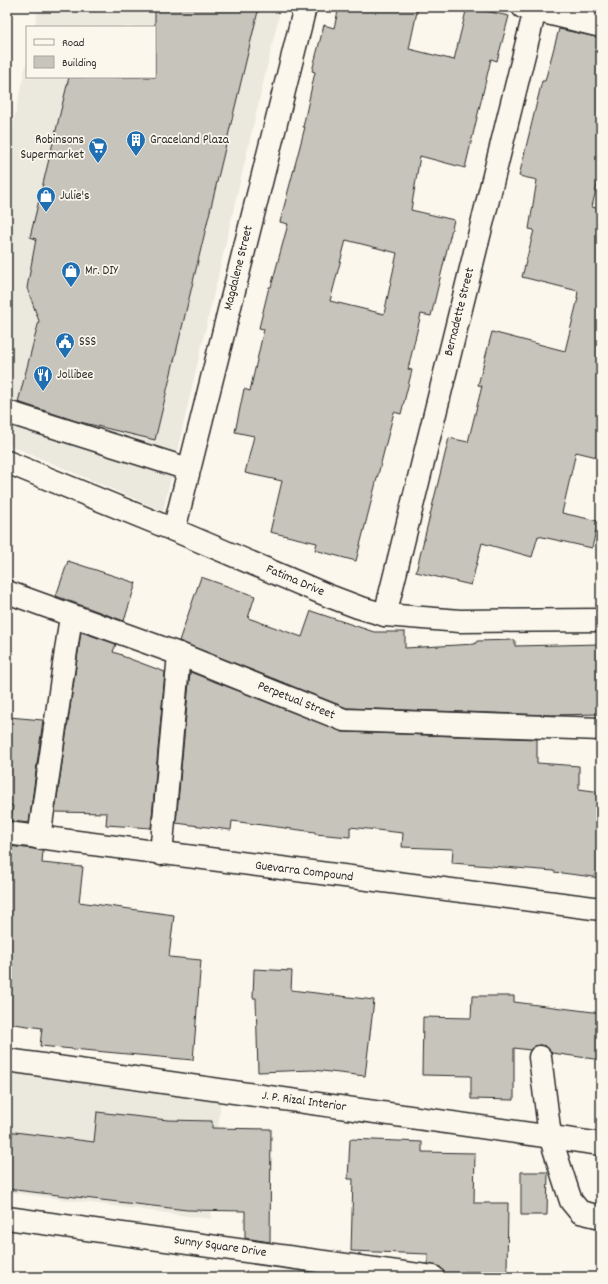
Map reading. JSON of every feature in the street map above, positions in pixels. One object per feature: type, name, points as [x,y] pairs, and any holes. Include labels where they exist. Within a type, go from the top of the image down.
[{"type":"street","name":"Magdalene Street","points":[[174,530],[188,469],[305,7]]},
{"type":"street","points":[[529,8],[601,26]]},
{"type":"street","name":"Bernadette Street","points":[[385,615],[529,8]]},
{"type":"street","points":[[7,412],[188,469]]},
{"type":"street","name":"Fatima Drive","points":[[7,462],[174,530],[329,596],[385,615],[460,621],[601,620]]},
{"type":"street","name":"Perpetual Street","points":[[7,592],[179,654],[344,720],[601,729]]},
{"type":"street","points":[[39,838],[71,616]]},
{"type":"street","points":[[161,854],[179,654]]},
{"type":"street","name":"Guevarra Compound","points":[[7,833],[161,854],[601,908]]},
{"type":"street","points":[[540,1057],[550,1136],[571,1201],[580,1212],[601,1218]]},
{"type":"street","name":"J. P. Rizal Interior","points":[[7,1060],[601,1144]]},
{"type":"street","name":"Sunny Square Drive","points":[[7,1218],[433,1277]]},
{"type":"shaded area","name":"Graceland Plaza","points":[[39,7],[281,7],[163,511],[7,444],[7,151],[26,66],[26,78],[156,78],[156,26],[34,26]]},
{"type":"shaded area","points":[[7,1068],[221,1095],[211,1219],[7,1192]]},
{"type":"building","name":"Graceland Plaza","points":[[155,7],[259,7],[155,440],[76,421],[18,402],[39,321],[27,288],[36,239],[30,237],[69,78],[156,78]]},
{"type":"building","points":[[339,7],[418,7],[409,49],[454,60],[467,7],[509,16],[497,61],[491,59],[465,168],[420,156],[411,210],[454,220],[431,316],[421,314],[408,369],[412,370],[401,414],[394,412],[356,561],[315,550],[317,543],[270,532],[282,481],[245,473],[254,436],[235,432],[244,389],[250,391],[264,329],[259,328],[269,287],[271,287],[288,224],[280,222],[305,127],[303,127],[315,72],[312,71],[324,25],[334,28]],"holes":[[[346,240],[397,253],[384,314],[330,301]]]},
{"type":"building","points":[[559,29],[601,38],[601,167],[592,207],[601,209],[601,458],[576,452],[562,513],[598,521],[592,548],[538,536],[532,557],[482,543],[471,585],[416,572],[449,438],[468,442],[482,386],[478,385],[492,332],[565,351],[578,298],[578,291],[522,277],[534,230],[529,229],[537,180],[519,176],[542,81],[545,81]]},
{"type":"building","points":[[68,561],[136,583],[124,621],[56,596]]},
{"type":"building","points":[[201,577],[255,596],[248,618],[302,637],[311,611],[374,632],[405,632],[405,648],[475,644],[477,641],[515,640],[515,646],[601,644],[601,714],[551,715],[347,708],[179,641]]},
{"type":"building","points":[[81,632],[116,644],[113,652],[165,672],[151,828],[106,825],[107,813],[55,812]]},
{"type":"building","points":[[190,672],[343,732],[537,739],[537,763],[579,766],[579,789],[601,792],[601,878],[554,871],[452,863],[453,849],[402,847],[403,833],[350,827],[350,837],[315,834],[315,832],[232,821],[231,830],[176,823]]},
{"type":"building","points":[[9,717],[43,720],[29,823],[11,821],[13,806],[7,805],[7,739]]},
{"type":"building","points":[[8,846],[43,850],[42,863],[83,867],[79,902],[174,915],[169,957],[201,960],[193,1060],[40,1046],[42,1028],[7,1023]]},
{"type":"building","points":[[254,969],[292,971],[291,990],[374,1000],[365,1076],[313,1070],[258,1072],[256,998],[253,998]]},
{"type":"building","points":[[472,996],[514,996],[514,1002],[601,1013],[601,1060],[552,1053],[545,1046],[539,1045],[530,1050],[514,1048],[514,1100],[471,1099],[471,1076],[422,1075],[423,1017],[471,1018]]},
{"type":"building","points":[[97,1112],[168,1120],[212,1121],[212,1128],[271,1129],[270,1242],[245,1238],[245,1211],[187,1210],[7,1189],[7,1131],[94,1142]]},
{"type":"building","points":[[350,1139],[422,1142],[422,1152],[475,1153],[474,1203],[508,1203],[507,1272],[464,1272],[464,1274],[445,1274],[440,1267],[428,1264],[428,1254],[351,1251],[353,1179],[348,1179]]},
{"type":"building","points":[[521,1172],[548,1172],[547,1215],[521,1215]]},
{"type":"place","name":"Graceland Plaza","points":[[136,157]]},
{"type":"place","name":"Robinsons Supermarket","points":[[98,164]]},
{"type":"place","name":"Julie's","points":[[46,213]]},
{"type":"place","name":"Mr. DIY","points":[[71,288]]},
{"type":"place","name":"SSS","points":[[65,359]]},
{"type":"place","name":"Jollibee","points":[[43,392]]}]
